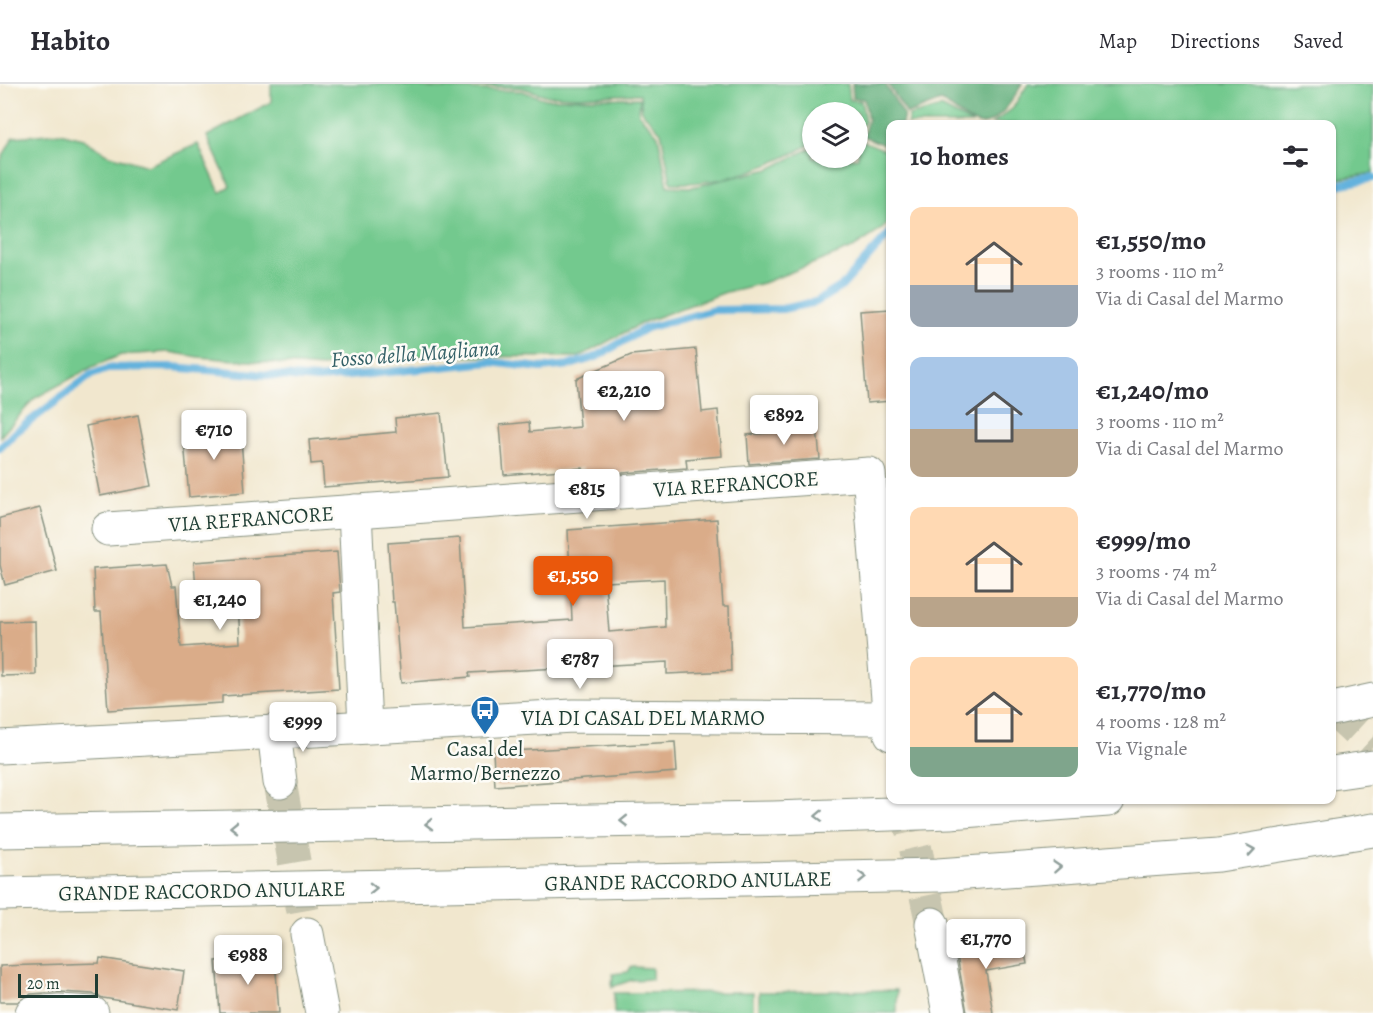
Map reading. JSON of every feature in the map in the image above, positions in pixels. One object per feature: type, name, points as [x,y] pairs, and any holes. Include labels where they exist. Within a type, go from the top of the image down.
[{"type":"main road","name":"VIA REFRANCORE","points":[[108,529],[869,474],[886,676]]},
{"type":"main road","points":[[355,511],[366,726]]},
{"type":"main road","points":[[1336,708],[1373,700]]},
{"type":"main road","name":"VIA DI CASAL DEL MARMO","points":[[0,747],[573,716],[886,724]]},
{"type":"main road","points":[[274,731],[280,782]]},
{"type":"main road","points":[[1336,772],[1373,767]]},
{"type":"main road","points":[[0,831],[773,818],[950,812],[1055,804]]},
{"type":"main road","name":"GRANDE RACCORDO ANULARE","points":[[0,894],[938,875],[1219,855],[1373,830]]},
{"type":"main road","points":[[932,924],[950,1013]]},
{"type":"main road","points":[[307,934],[322,1013]]},
{"type":"main road","points":[[32,1013],[59,1011],[92,1013]]},
{"type":"green space","points":[[271,84],[390,84],[426,88],[522,91],[546,99],[640,98],[639,114],[658,135],[668,186],[692,187],[769,169],[802,152],[802,168],[868,168],[868,143],[886,150],[886,224],[853,248],[763,283],[726,292],[644,322],[579,357],[412,356],[322,367],[198,357],[169,352],[121,355],[92,367],[35,398],[0,437],[0,162],[13,137],[60,133],[83,139],[107,154],[147,166],[198,144],[220,193],[230,186],[207,136],[271,102]]},
{"type":"green space","points":[[403,84],[848,84],[850,100],[861,102],[802,102],[802,149],[762,167],[726,178],[671,183],[661,132],[642,112],[640,94],[548,96],[522,88]]},
{"type":"green space","points":[[852,84],[885,84],[904,115],[903,120],[886,120],[886,146],[868,138],[868,102],[865,102],[864,99],[853,98]]},
{"type":"green space","points":[[888,84],[1022,84],[1015,96],[994,120],[969,120],[941,101],[907,114]]},
{"type":"green space","points":[[1028,84],[1373,84],[1373,173],[1336,179],[1336,120],[997,120],[1012,109]]},
{"type":"green space","points":[[941,107],[965,120],[908,120],[909,116]]},
{"type":"green space","points":[[631,967],[652,968],[652,979],[632,980],[612,987],[613,974],[628,972]]},
{"type":"green space","points":[[897,990],[897,1013],[759,1013],[759,992]]},
{"type":"green space","points":[[753,992],[753,1013],[614,1013],[614,993]]},
{"type":"building","points":[[886,309],[886,401],[867,403],[860,311]]},
{"type":"building","points":[[696,349],[702,412],[718,410],[722,456],[686,459],[687,468],[584,476],[583,468],[504,475],[500,425],[529,422],[530,432],[580,427],[576,379],[631,355]]},
{"type":"building","points":[[441,413],[448,477],[324,487],[322,463],[311,464],[309,440],[396,432],[395,418]]},
{"type":"building","points":[[138,415],[152,486],[100,496],[86,426]]},
{"type":"building","points":[[240,425],[245,492],[189,497],[183,430]]},
{"type":"building","points":[[817,428],[820,459],[749,464],[747,435]]},
{"type":"building","points":[[40,508],[57,571],[5,585],[0,565],[0,518]]},
{"type":"building","points":[[717,519],[723,606],[729,606],[731,671],[667,674],[667,662],[469,673],[470,677],[401,683],[388,543],[460,538],[465,627],[572,620],[568,530]],"holes":[[[664,579],[665,627],[609,632],[605,582]]]},
{"type":"building","points":[[337,552],[340,592],[333,593],[339,689],[222,696],[222,703],[108,710],[101,612],[95,612],[93,569],[167,564],[172,586],[176,586],[181,647],[240,643],[238,599],[197,602],[194,562]]},
{"type":"building","points":[[35,621],[36,675],[1,676],[0,622]]},
{"type":"building","points":[[675,742],[677,772],[495,786],[493,752]]},
{"type":"building","points":[[1022,937],[1027,964],[986,971],[993,1013],[967,1013],[956,949]]},
{"type":"building","points":[[275,957],[279,1013],[220,1013],[216,961]]},
{"type":"building","points":[[100,958],[184,971],[178,1010],[103,998],[93,994],[60,992],[31,994],[18,1002],[0,1002],[0,966],[99,963]]},
{"type":"waterway","name":"Fosso della Magliana","points":[[1336,185],[1373,178]]},
{"type":"waterway","name":"Fosso della Magliana","points":[[0,448],[17,431],[91,375],[110,368],[171,367],[317,379],[490,362],[541,368],[570,365],[596,357],[646,328],[714,310],[782,309],[816,302],[842,286],[886,238]]},
{"type":"tunnel","points":[[1336,713],[1373,747]]},
{"type":"tunnel","points":[[280,782],[307,934]]},
{"type":"tunnel","points":[[906,804],[932,924]]},
{"type":"place","name":"Casal del Marmo/Bernezzo","points":[[485,736]]}]
